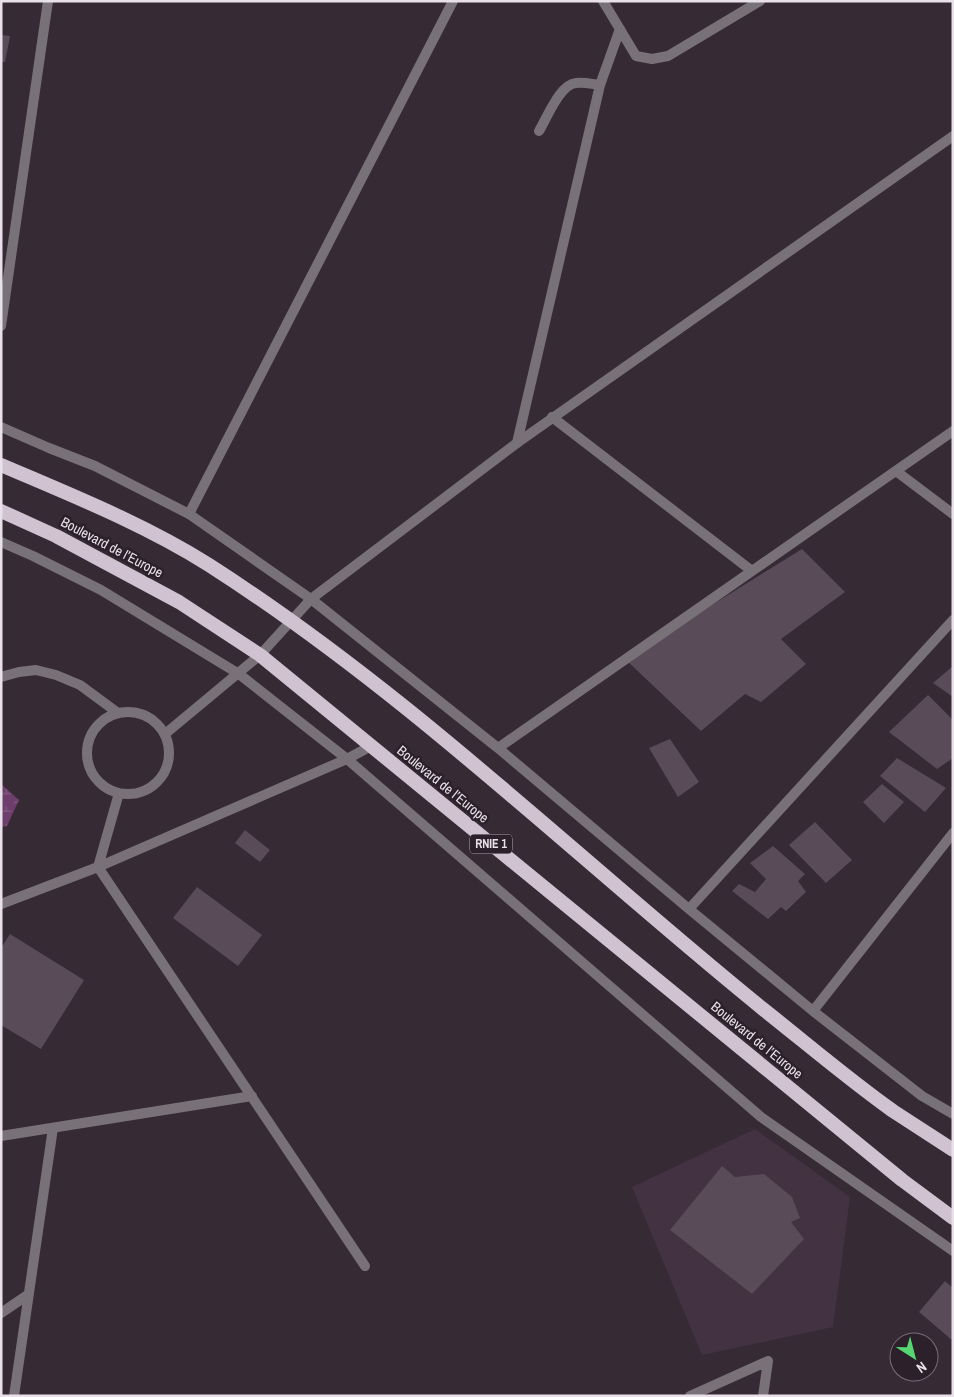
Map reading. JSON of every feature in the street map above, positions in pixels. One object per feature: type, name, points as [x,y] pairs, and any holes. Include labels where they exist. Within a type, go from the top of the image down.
[{"type":"highway","name":"Boulevard de l’Europe","points":[[1,464],[150,532],[207,564],[326,646],[474,764],[706,963],[892,1110],[953,1150]]},
{"type":"highway","name":"Boulevard de l’Europe","points":[[1,511],[56,536],[178,602],[260,655],[902,1180],[953,1218]]},
{"type":"street","points":[[1,326],[48,1]]},
{"type":"street","points":[[188,514],[453,1]]},
{"type":"street","points":[[603,1],[636,56],[652,59],[668,56],[760,1]]},
{"type":"street","points":[[517,443],[600,84],[620,29]]},
{"type":"street","points":[[539,131],[562,91],[568,86],[575,82],[600,84]]},
{"type":"street","points":[[165,734],[260,655],[311,598],[552,417],[953,136]]},
{"type":"street","points":[[552,417],[752,571]]},
{"type":"street","points":[[1,427],[95,466],[188,514],[311,598],[498,748],[813,1011],[922,1096],[953,1114]]},
{"type":"street","points":[[498,748],[953,431]]},
{"type":"street","points":[[896,471],[953,514]]},
{"type":"street","points":[[1,542],[101,590],[239,674],[347,759],[761,1117],[953,1251]]},
{"type":"street","points":[[689,909],[953,620]]},
{"type":"street","points":[[1,677],[36,670],[56,675],[80,685],[118,713]]},
{"type":"street","points":[[137,712],[154,720],[165,734],[170,752],[166,770],[154,785],[138,793],[119,793],[103,786],[91,771],[86,753],[91,736],[102,721],[118,713],[137,712]]},
{"type":"street","points":[[1,904],[98,867],[347,759],[371,746]]},
{"type":"street","points":[[119,793],[98,867],[365,1266]]},
{"type":"street","points":[[813,1011],[953,833]]},
{"type":"street","points":[[1,1136],[252,1096]]},
{"type":"street","points":[[14,1396],[52,1128]]},
{"type":"street","points":[[1,1313],[28,1294]]},
{"type":"street","points":[[690,1396],[768,1361],[763,1396]]},
{"type":"shaded area","points":[[755,1129],[850,1197],[833,1327],[702,1355],[632,1187]]},
{"type":"green space","points":[[1,784],[19,800],[7,826],[1,827]]},
{"type":"building","points":[[1,35],[10,36],[5,62],[1,62]]},
{"type":"building","points":[[802,549],[845,592],[781,639],[806,664],[761,702],[745,694],[701,731],[625,659]]},
{"type":"building","points":[[953,666],[953,697],[933,683]]},
{"type":"building","points":[[928,695],[953,720],[953,758],[937,769],[889,732]]},
{"type":"building","points":[[670,739],[699,782],[678,797],[649,748]]},
{"type":"building","points":[[897,758],[946,788],[925,812],[880,776]]},
{"type":"building","points":[[882,784],[904,802],[884,823],[863,802]]},
{"type":"building","points":[[815,822],[852,860],[826,883],[789,845]]},
{"type":"building","points":[[245,830],[270,850],[260,862],[235,843]]},
{"type":"building","points":[[773,846],[805,874],[798,881],[806,892],[786,911],[781,907],[768,919],[732,891],[739,884],[755,892],[766,879],[750,863]]},
{"type":"building","points":[[197,887],[262,935],[238,966],[173,918]]},
{"type":"building","points":[[10,934],[84,980],[41,1049],[1,1025],[1,948]]},
{"type":"building","points":[[722,1166],[735,1177],[764,1174],[792,1197],[800,1218],[791,1222],[804,1239],[752,1294],[670,1230]]},
{"type":"building","points":[[945,1281],[953,1288],[953,1341],[919,1312]]}]
